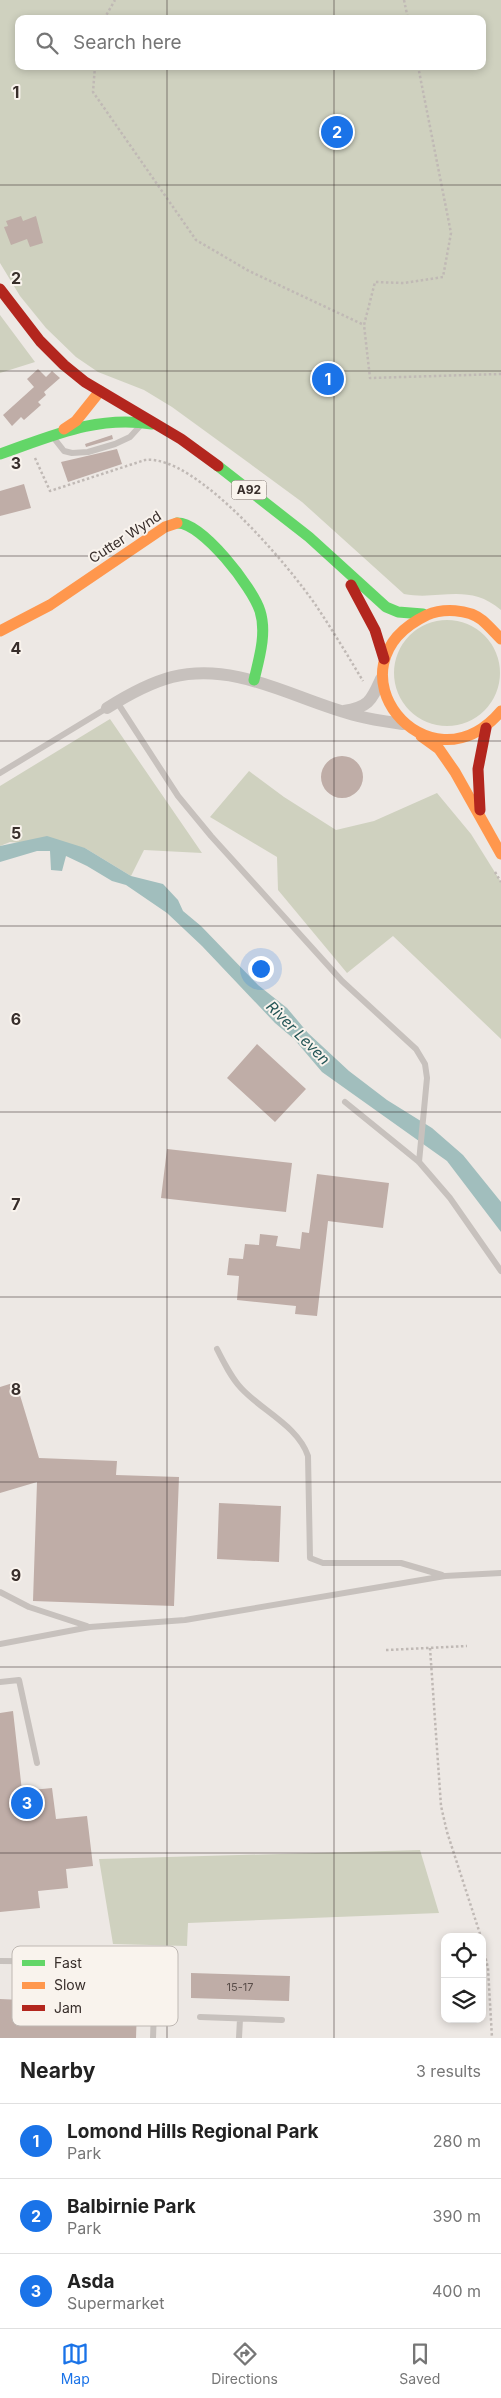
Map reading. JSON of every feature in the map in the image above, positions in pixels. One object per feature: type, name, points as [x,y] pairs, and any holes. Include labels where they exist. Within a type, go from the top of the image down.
[{"type":"main road","name":"A92","points":[[0,289],[40,341],[64,365],[100,391],[181,439],[253,492],[309,537],[386,607],[398,612],[423,614],[443,610],[462,612],[481,619],[501,639]]},
{"type":"main road","points":[[55,434],[76,421],[100,391]]},
{"type":"main road","points":[[0,454],[55,434],[104,421],[128,420],[153,424]]},
{"type":"main road","name":"Cutter Wynd","points":[[0,631],[16,621],[42,610],[165,527],[180,522],[195,528],[247,586],[256,601],[260,612],[262,631],[254,680]]},
{"type":"main road","name":"A92","points":[[336,562],[373,622],[382,642],[384,659],[382,676],[384,692],[390,707],[410,728],[439,749],[455,772],[501,854]]},
{"type":"main road","name":"A92","points":[[384,659],[390,644],[398,632],[423,614]]},
{"type":"main road","name":"A92","points":[[410,728],[431,738],[450,740],[469,736],[486,728],[501,712]]},
{"type":"main road","name":"A92","points":[[482,822],[477,797],[480,750],[486,728]]},
{"type":"street","points":[[112,705],[171,678],[211,675],[254,680],[358,716],[410,728]]},
{"type":"street","points":[[342,711],[366,705],[372,699],[382,676]]},
{"type":"lane","points":[[55,434],[58,446],[64,451],[80,453],[126,440],[134,430],[153,424]]},
{"type":"lane","points":[[0,773],[112,705],[178,796],[211,836],[342,981],[416,1049],[424,1064],[426,1078],[418,1162]]},
{"type":"lane","points":[[345,1102],[418,1162],[450,1198],[501,1271]]},
{"type":"lane","points":[[217,1349],[230,1374],[242,1389],[294,1434],[305,1446],[308,1456],[310,1558],[323,1563],[401,1563],[445,1576]]},
{"type":"lane","points":[[0,1644],[90,1627],[185,1620],[445,1576],[501,1573]]},
{"type":"lane","points":[[0,1592],[58,1618],[90,1627]]},
{"type":"lane","points":[[0,1682],[19,1680],[37,1762]]},
{"type":"lane","points":[[200,2017],[282,2020]]},
{"type":"lane","points":[[239,2038],[240,2019]]},
{"type":"path","points":[[106,15],[115,0]]},
{"type":"path","points":[[404,0],[407,15]]},
{"type":"path","points":[[95,70],[93,92],[196,240],[249,271],[364,325]]},
{"type":"path","points":[[419,70],[451,233],[443,277],[404,283],[375,282],[364,325],[370,378],[501,374]]},
{"type":"path","points":[[386,1650],[467,1646]]},
{"type":"path","points":[[430,1648],[441,1806],[447,1832],[480,1933]]},
{"type":"path","points":[[486,1960],[492,2038]]},
{"type":"green space","points":[[0,0],[501,0],[501,610],[489,602],[465,594],[417,596],[404,594],[302,502],[172,407],[144,390],[98,372],[76,357],[46,328],[20,296],[0,263]]},
{"type":"green space","points":[[0,315],[35,362],[0,373]]},
{"type":"green space","points":[[447,620],[467,624],[485,635],[496,653],[500,673],[496,693],[485,711],[467,722],[447,726],[427,722],[409,711],[398,693],[394,673],[398,653],[409,635],[427,624]]},
{"type":"green space","points":[[110,719],[202,853],[144,850],[131,876],[85,848],[10,842],[0,846],[0,786]]},
{"type":"green space","points":[[249,771],[284,797],[336,830],[374,821],[437,793],[471,834],[501,882],[501,1039],[393,936],[347,973],[278,890],[277,857],[210,817]]},
{"type":"green space","points":[[420,1850],[439,1913],[188,1923],[187,1946],[113,1944],[99,1859]]},
{"type":"water","name":"River Leven","points":[[47,836],[85,848],[131,876],[163,884],[178,900],[183,911],[201,926],[258,985],[287,1008],[308,1033],[349,1071],[387,1100],[432,1128],[463,1155],[501,1202],[501,1232],[447,1161],[322,1072],[294,1039],[275,1023],[202,946],[167,913],[126,885],[112,881],[66,856],[62,871],[51,870],[50,851],[37,851],[0,862],[0,846]]},
{"type":"building","points":[[21,216],[23,221],[36,216],[43,243],[30,247],[27,239],[11,245],[4,227],[8,226],[6,221]]},
{"type":"building","points":[[38,369],[46,377],[52,371],[60,378],[44,392],[46,395],[38,402],[41,405],[24,420],[21,417],[12,426],[3,415],[34,387],[27,379]]},
{"type":"building","points":[[112,435],[113,439],[86,447],[85,444]]},
{"type":"building","points":[[117,449],[122,464],[68,482],[61,462]]},
{"type":"building","points":[[24,484],[31,508],[0,516],[0,491]]},
{"type":"building","points":[[338,756],[346,756],[357,762],[363,777],[357,792],[346,798],[338,798],[327,792],[321,781],[321,773],[327,762]]},
{"type":"building","points":[[257,1044],[306,1089],[275,1122],[227,1078]]},
{"type":"building","points":[[167,1149],[292,1163],[286,1212],[161,1198]]},
{"type":"building","points":[[317,1174],[389,1183],[383,1228],[328,1221],[317,1316],[295,1314],[296,1306],[237,1300],[239,1276],[227,1275],[229,1258],[243,1259],[245,1244],[259,1245],[260,1234],[278,1236],[276,1246],[300,1249],[302,1232],[309,1233]]},
{"type":"building","points":[[16,1382],[39,1458],[117,1461],[116,1475],[179,1477],[174,1606],[33,1601],[37,1482],[0,1493],[0,1387]]},
{"type":"building","points":[[219,1503],[281,1506],[279,1562],[217,1559]]},
{"type":"building","points":[[13,1711],[22,1791],[52,1788],[56,1819],[87,1816],[93,1866],[66,1869],[68,1888],[38,1891],[40,1908],[0,1912],[0,1713]]},
{"type":"building","points":[[191,1973],[290,1976],[289,2001],[191,1998]]},
{"type":"building","points":[[0,1999],[12,2000],[12,2026],[136,2026],[136,2038],[0,2038]]},
{"type":"traffic: fast","points":[[0,454],[56,434],[93,425],[112,422],[152,424]]},
{"type":"traffic: fast","points":[[218,466],[309,537],[386,607],[398,612],[423,614]]},
{"type":"traffic: fast","points":[[177,523],[200,533],[212,544],[248,587],[260,611],[263,628],[262,646],[254,680]]},
{"type":"traffic: slow","points":[[64,429],[76,421],[100,391]]},
{"type":"traffic: slow","points":[[0,631],[50,605],[165,527],[177,523]]},
{"type":"traffic: slow","points":[[501,639],[485,622],[476,616],[463,612],[440,611],[427,615],[397,637],[384,664],[385,690],[397,714],[418,732],[444,739],[473,734],[501,711]]},
{"type":"traffic: slow","points":[[421,736],[439,749],[455,772],[501,854]]},
{"type":"traffic: jam","points":[[0,289],[40,341],[64,365],[85,382],[181,439],[218,466]]},
{"type":"traffic: jam","points":[[351,585],[375,630],[384,659]]},
{"type":"traffic: jam","points":[[480,810],[478,769],[486,728]]},
{"type":"place","name":"Balbirnie Park","points":[[337,132]]},
{"type":"place","name":"Lomond Hills Regional Park","points":[[328,379]]},
{"type":"place","name":"Asda","points":[[27,1803]]}]
